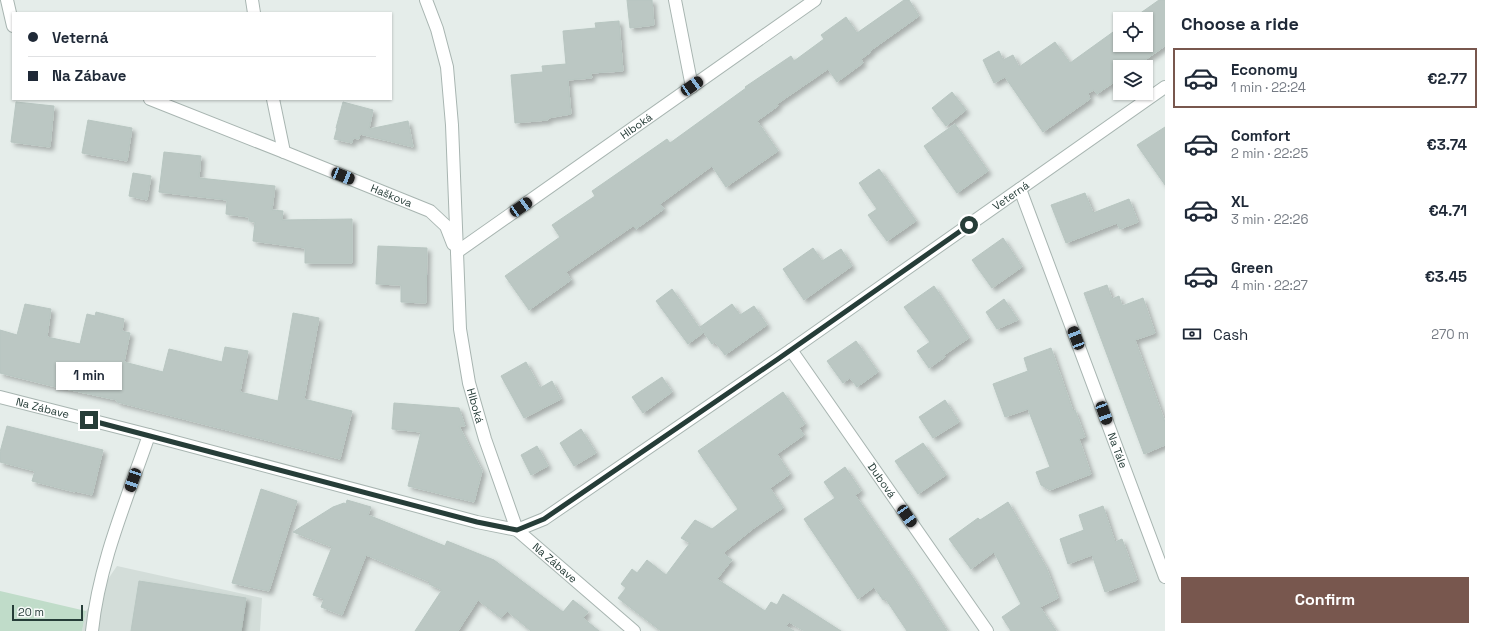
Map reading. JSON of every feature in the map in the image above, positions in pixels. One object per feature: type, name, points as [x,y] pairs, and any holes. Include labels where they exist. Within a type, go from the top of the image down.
[{"type":"street","points":[[7,0],[12,22]]},
{"type":"street","points":[[252,0],[254,12]]},
{"type":"street","name":"Hlboká","points":[[426,0],[437,29],[447,66],[452,125],[460,329],[469,383],[485,439],[517,530]]},
{"type":"street","points":[[675,0],[692,86]]},
{"type":"street","name":"Hlboká","points":[[456,252],[816,0]]},
{"type":"street","name":"Veterná","points":[[517,530],[544,519],[791,350],[1165,87]]},
{"type":"street","name":"Haškova","points":[[153,100],[430,211],[446,226],[456,252]]},
{"type":"street","points":[[273,100],[284,152]]},
{"type":"street","name":"Na Tále","points":[[1020,189],[1165,576]]},
{"type":"street","name":"Dubová","points":[[791,350],[987,631]]},
{"type":"street","name":"Na Zábave","points":[[0,397],[477,522],[517,530],[634,631]]},
{"type":"street","points":[[92,631],[94,614],[107,555],[149,435]]},
{"type":"shaded area","points":[[117,566],[262,598],[260,631],[82,631],[86,611]]},
{"type":"green space","points":[[0,591],[86,611],[82,631],[0,631]]},
{"type":"building","points":[[627,0],[652,0],[654,25],[630,28]]},
{"type":"building","points":[[904,0],[909,0],[919,16],[870,51],[871,52],[861,59],[863,63],[837,82],[828,69],[777,104],[778,106],[757,121],[778,151],[726,187],[712,166],[660,204],[664,209],[636,229],[633,226],[566,272],[571,280],[529,310],[505,276],[560,237],[552,225],[595,196],[592,191],[667,139],[670,143],[746,88],[745,87],[791,56],[794,61],[824,39],[821,35],[846,17],[857,33]]},
{"type":"building","points":[[1159,0],[1165,0],[1165,46],[1145,60],[1113,60],[1113,83],[1097,94],[1094,90],[1088,93],[1090,99],[1043,132],[1005,77],[994,83],[983,60],[999,51],[1003,60],[1013,55],[1019,67],[1055,42],[1070,63],[1113,32],[1113,52],[1153,52],[1153,12],[1142,12]]},
{"type":"building","points":[[619,21],[623,71],[591,73],[592,78],[568,80],[571,114],[548,118],[548,120],[515,123],[511,75],[543,72],[542,66],[566,64],[563,31],[596,28],[595,23]]},
{"type":"building","points":[[952,92],[966,110],[946,126],[932,108]]},
{"type":"building","points":[[16,102],[54,106],[50,147],[11,142]]},
{"type":"building","points":[[343,102],[373,110],[369,129],[408,121],[413,147],[360,134],[359,139],[353,138],[352,143],[334,139]]},
{"type":"building","points":[[88,120],[132,128],[127,161],[82,153]]},
{"type":"building","points":[[955,124],[988,171],[957,193],[924,146]]},
{"type":"building","points":[[1165,127],[1165,185],[1137,145]]},
{"type":"building","points":[[164,152],[201,156],[199,178],[275,186],[272,210],[283,211],[282,220],[352,219],[352,263],[305,263],[305,248],[253,241],[255,222],[249,221],[249,217],[226,214],[227,200],[159,192]]},
{"type":"building","points":[[879,169],[916,221],[887,241],[868,215],[877,209],[859,183]]},
{"type":"building","points":[[133,173],[151,176],[147,200],[129,196]]},
{"type":"building","points":[[1085,193],[1093,213],[1129,199],[1138,222],[1120,229],[1117,223],[1066,243],[1051,205]]},
{"type":"building","points":[[1003,238],[1022,267],[992,288],[972,260]]},
{"type":"building","points":[[378,246],[427,248],[426,303],[401,302],[401,285],[376,284]]},
{"type":"building","points":[[813,248],[822,261],[841,249],[852,266],[804,300],[783,269]]},
{"type":"building","points":[[1107,285],[1112,299],[1119,296],[1122,306],[1143,298],[1155,333],[1135,340],[1165,422],[1165,445],[1144,454],[1084,293]]},
{"type":"building","points":[[934,286],[969,338],[944,355],[945,357],[929,368],[917,351],[930,342],[904,307]]},
{"type":"building","points":[[672,289],[703,333],[688,344],[656,301]]},
{"type":"building","points":[[1004,299],[1018,320],[997,329],[986,312]]},
{"type":"building","points":[[25,304],[51,309],[47,337],[80,344],[87,314],[95,316],[96,312],[124,319],[122,331],[130,333],[124,362],[163,372],[169,349],[222,362],[225,347],[248,351],[240,392],[278,401],[293,313],[319,318],[304,399],[352,411],[340,459],[117,402],[117,400],[0,373],[0,330],[17,335]]},
{"type":"building","points":[[732,304],[740,315],[754,306],[767,325],[725,355],[715,342],[712,344],[700,327]]},
{"type":"building","points":[[856,341],[878,372],[857,387],[850,378],[843,383],[827,361]]},
{"type":"building","points":[[1051,348],[1073,411],[1075,410],[1085,437],[1079,439],[1091,474],[1050,490],[1041,485],[1036,472],[1050,467],[1028,409],[1005,417],[993,384],[1028,371],[1024,358]]},
{"type":"building","points":[[526,362],[540,388],[552,381],[561,399],[524,418],[501,376]]},
{"type":"building","points":[[662,377],[672,392],[643,413],[632,397]]},
{"type":"building","points":[[783,392],[805,424],[799,428],[804,435],[777,454],[790,474],[770,488],[783,508],[754,528],[723,553],[732,560],[717,579],[765,611],[771,602],[777,605],[783,594],[841,631],[804,631],[789,622],[786,626],[794,631],[661,631],[618,598],[626,588],[621,584],[632,569],[637,573],[647,560],[666,575],[690,543],[681,538],[695,520],[712,529],[738,509],[698,451]]},
{"type":"building","points":[[945,400],[959,422],[933,438],[919,417]]},
{"type":"building","points":[[394,403],[459,408],[465,426],[459,426],[482,471],[474,502],[408,486],[421,432],[392,429]]},
{"type":"building","points":[[7,426],[103,450],[92,495],[32,481],[35,471],[0,462],[0,452]]},
{"type":"building","points":[[581,429],[596,453],[574,466],[560,443]]},
{"type":"building","points":[[923,443],[946,475],[918,494],[895,461]]},
{"type":"building","points":[[537,446],[548,466],[531,475],[521,455]]},
{"type":"building","points":[[845,467],[861,491],[855,495],[913,578],[947,631],[907,631],[885,598],[883,600],[874,587],[858,599],[804,519],[835,498],[824,482]]},
{"type":"building","points":[[261,489],[297,501],[269,591],[232,583]]},
{"type":"building","points":[[347,500],[371,507],[368,515],[445,546],[447,541],[494,560],[563,612],[573,600],[588,612],[583,618],[599,631],[531,631],[507,611],[501,618],[478,600],[458,631],[415,631],[442,590],[429,584],[430,582],[366,555],[342,615],[321,607],[324,599],[313,595],[332,547],[293,532],[333,507],[344,503],[346,504]]},
{"type":"building","points":[[1008,502],[1046,567],[1058,598],[1040,607],[1056,631],[1011,631],[1002,617],[1021,604],[994,552],[971,569],[949,539],[978,518],[980,520]]},
{"type":"building","points":[[1103,506],[1115,542],[1122,539],[1137,580],[1105,592],[1092,555],[1068,564],[1060,539],[1084,530],[1079,515]]},
{"type":"building","points":[[139,581],[246,598],[241,631],[131,631]]},
{"type":"route","points":[[89,420],[477,522],[517,530],[544,519],[778,359],[969,225]]}]
